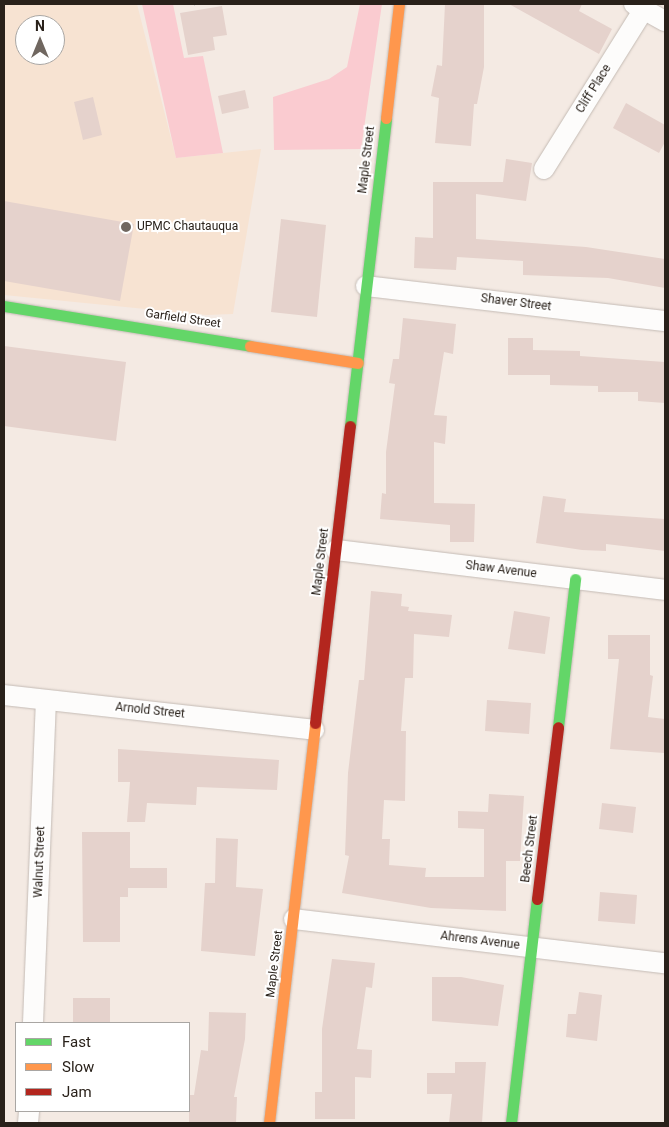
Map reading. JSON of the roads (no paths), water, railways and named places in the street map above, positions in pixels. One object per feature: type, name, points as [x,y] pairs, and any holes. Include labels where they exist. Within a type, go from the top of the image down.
[{"type":"street","name":"Maple Street","points":[[269,1123],[294,919],[305,729],[336,550],[399,4]]},
{"type":"street","name":"Cliff Place","points":[[544,169],[653,11]]},
{"type":"street","name":"Shaver Street","points":[[366,286],[665,321]]},
{"type":"street","name":"Garfield Street","points":[[4,306],[358,363]]},
{"type":"street","name":"Shaw Avenue","points":[[336,550],[665,590]]},
{"type":"street","name":"Beech Street","points":[[511,1123],[575,579]]},
{"type":"street","name":"Arnold Street","points":[[4,695],[305,729]]},
{"type":"street","name":"Walnut Street","points":[[33,1022],[46,700]]},
{"type":"street","name":"Ahrens Avenue","points":[[294,919],[665,963]]},
{"type":"place","name":"UPMC Chautauqua","points":[[126,227]]}]
